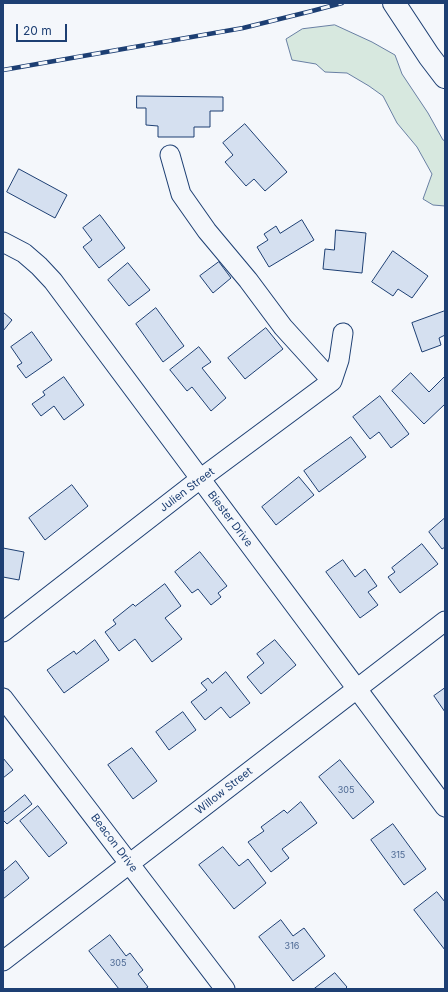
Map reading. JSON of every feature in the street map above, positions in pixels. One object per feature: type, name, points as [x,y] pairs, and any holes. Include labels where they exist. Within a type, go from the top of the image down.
[{"type":"main road","points":[[394,3],[429,56],[445,77]]},
{"type":"street","points":[[170,154],[181,194],[203,225],[248,280],[283,327],[332,382]]},
{"type":"street","name":"Biester Drive","points":[[3,242],[24,253],[53,281],[445,807]]},
{"type":"street","points":[[332,382],[339,360],[343,333]]},
{"type":"street","name":"Julien Street","points":[[3,632],[200,479],[332,382]]},
{"type":"street","name":"Willow Street","points":[[3,961],[445,621]]},
{"type":"street","name":"Beacon Drive","points":[[3,698],[225,989]]},
{"type":"shaded area","points":[[335,25],[372,42],[395,55],[402,74],[445,141],[445,206],[433,205],[423,199],[432,174],[417,147],[397,123],[383,96],[347,73],[325,72],[316,64],[292,60],[286,39],[302,29]]},
{"type":"building","points":[[137,96],[223,97],[223,111],[210,111],[210,127],[194,127],[194,137],[158,137],[158,126],[146,125],[146,108],[137,108]]},
{"type":"building","points":[[245,124],[287,172],[265,191],[254,179],[246,186],[225,162],[233,155],[223,143]]},
{"type":"building","points":[[19,169],[67,195],[55,218],[7,192]]},
{"type":"building","points":[[100,215],[125,248],[99,268],[83,247],[92,240],[83,228]]},
{"type":"building","points":[[302,220],[314,240],[269,267],[257,247],[268,240],[264,234],[276,226],[280,233]]},
{"type":"building","points":[[336,230],[366,233],[362,273],[323,269],[325,249],[334,250]]},
{"type":"building","points":[[393,251],[428,276],[412,298],[398,289],[393,296],[372,282]]},
{"type":"building","points":[[219,262],[231,278],[213,293],[200,276]]},
{"type":"building","points":[[128,263],[150,290],[129,306],[108,280]]},
{"type":"building","points":[[156,308],[184,346],[163,362],[136,324]]},
{"type":"building","points":[[445,311],[445,335],[439,338],[441,345],[422,352],[412,323]]},
{"type":"building","points":[[3,312],[12,320],[3,331]]},
{"type":"building","points":[[266,328],[283,349],[245,379],[228,358]]},
{"type":"building","points":[[32,332],[52,360],[26,378],[17,366],[22,363],[11,347]]},
{"type":"building","points":[[199,347],[211,362],[202,368],[226,398],[211,411],[192,387],[187,391],[170,370]]},
{"type":"building","points":[[411,373],[429,392],[445,376],[445,404],[424,424],[392,391]]},
{"type":"building","points":[[64,377],[84,405],[64,420],[54,406],[41,416],[32,404],[45,395],[43,392]]},
{"type":"building","points":[[380,396],[409,434],[391,448],[379,432],[370,439],[353,417]]},
{"type":"building","points":[[351,437],[366,457],[319,492],[304,471]]},
{"type":"building","points":[[299,477],[314,495],[276,525],[262,507]]},
{"type":"building","points":[[72,485],[88,506],[45,540],[29,518]]},
{"type":"building","points":[[445,518],[445,547],[442,549],[429,532]]},
{"type":"building","points":[[422,544],[438,564],[400,593],[388,577],[395,572],[392,568]]},
{"type":"building","points":[[3,548],[24,552],[19,580],[3,577]]},
{"type":"building","points":[[200,552],[227,586],[218,593],[221,597],[211,605],[198,589],[192,593],[175,572]]},
{"type":"building","points":[[343,560],[355,577],[365,569],[377,586],[368,592],[378,605],[360,618],[326,572]]},
{"type":"building","points":[[165,584],[181,606],[165,618],[182,639],[152,662],[135,639],[119,651],[105,632],[116,624],[113,620],[133,604],[135,606]]},
{"type":"building","points":[[95,640],[109,660],[64,693],[47,670],[74,651],[76,654]]},
{"type":"building","points":[[275,640],[296,665],[261,694],[247,677],[264,663],[257,654]]},
{"type":"building","points":[[226,672],[250,703],[230,718],[221,707],[205,720],[191,702],[207,690],[201,683],[208,678],[212,683]]},
{"type":"building","points":[[445,688],[445,712],[434,696]]},
{"type":"building","points":[[183,712],[196,730],[169,750],[156,732]]},
{"type":"building","points":[[132,748],[157,781],[133,799],[108,765]]},
{"type":"building","points":[[3,758],[13,770],[3,778]]},
{"type":"building","points":[[340,760],[374,802],[353,819],[319,777]]},
{"type":"building","points":[[25,795],[32,804],[7,824],[3,820],[3,813]]},
{"type":"building","points":[[301,802],[317,823],[282,849],[289,858],[271,872],[248,842],[264,831],[261,827],[284,810],[287,813]]},
{"type":"building","points":[[38,806],[67,843],[49,857],[20,821]]},
{"type":"building","points":[[393,824],[426,869],[404,885],[371,840]]},
{"type":"building","points":[[223,847],[239,866],[248,859],[266,883],[234,909],[199,865]]},
{"type":"building","points":[[16,861],[29,878],[3,899],[3,872]]},
{"type":"building","points":[[437,892],[445,902],[445,950],[414,910]]},
{"type":"building","points":[[281,920],[293,936],[304,928],[325,956],[293,981],[259,937]]},
{"type":"building","points":[[110,935],[126,956],[130,953],[143,970],[138,974],[148,987],[145,989],[119,989],[89,951]]},
{"type":"building","points":[[335,973],[347,987],[345,989],[314,989]]},
{"type":"railway","points":[[3,70],[243,28],[342,3]]}]
